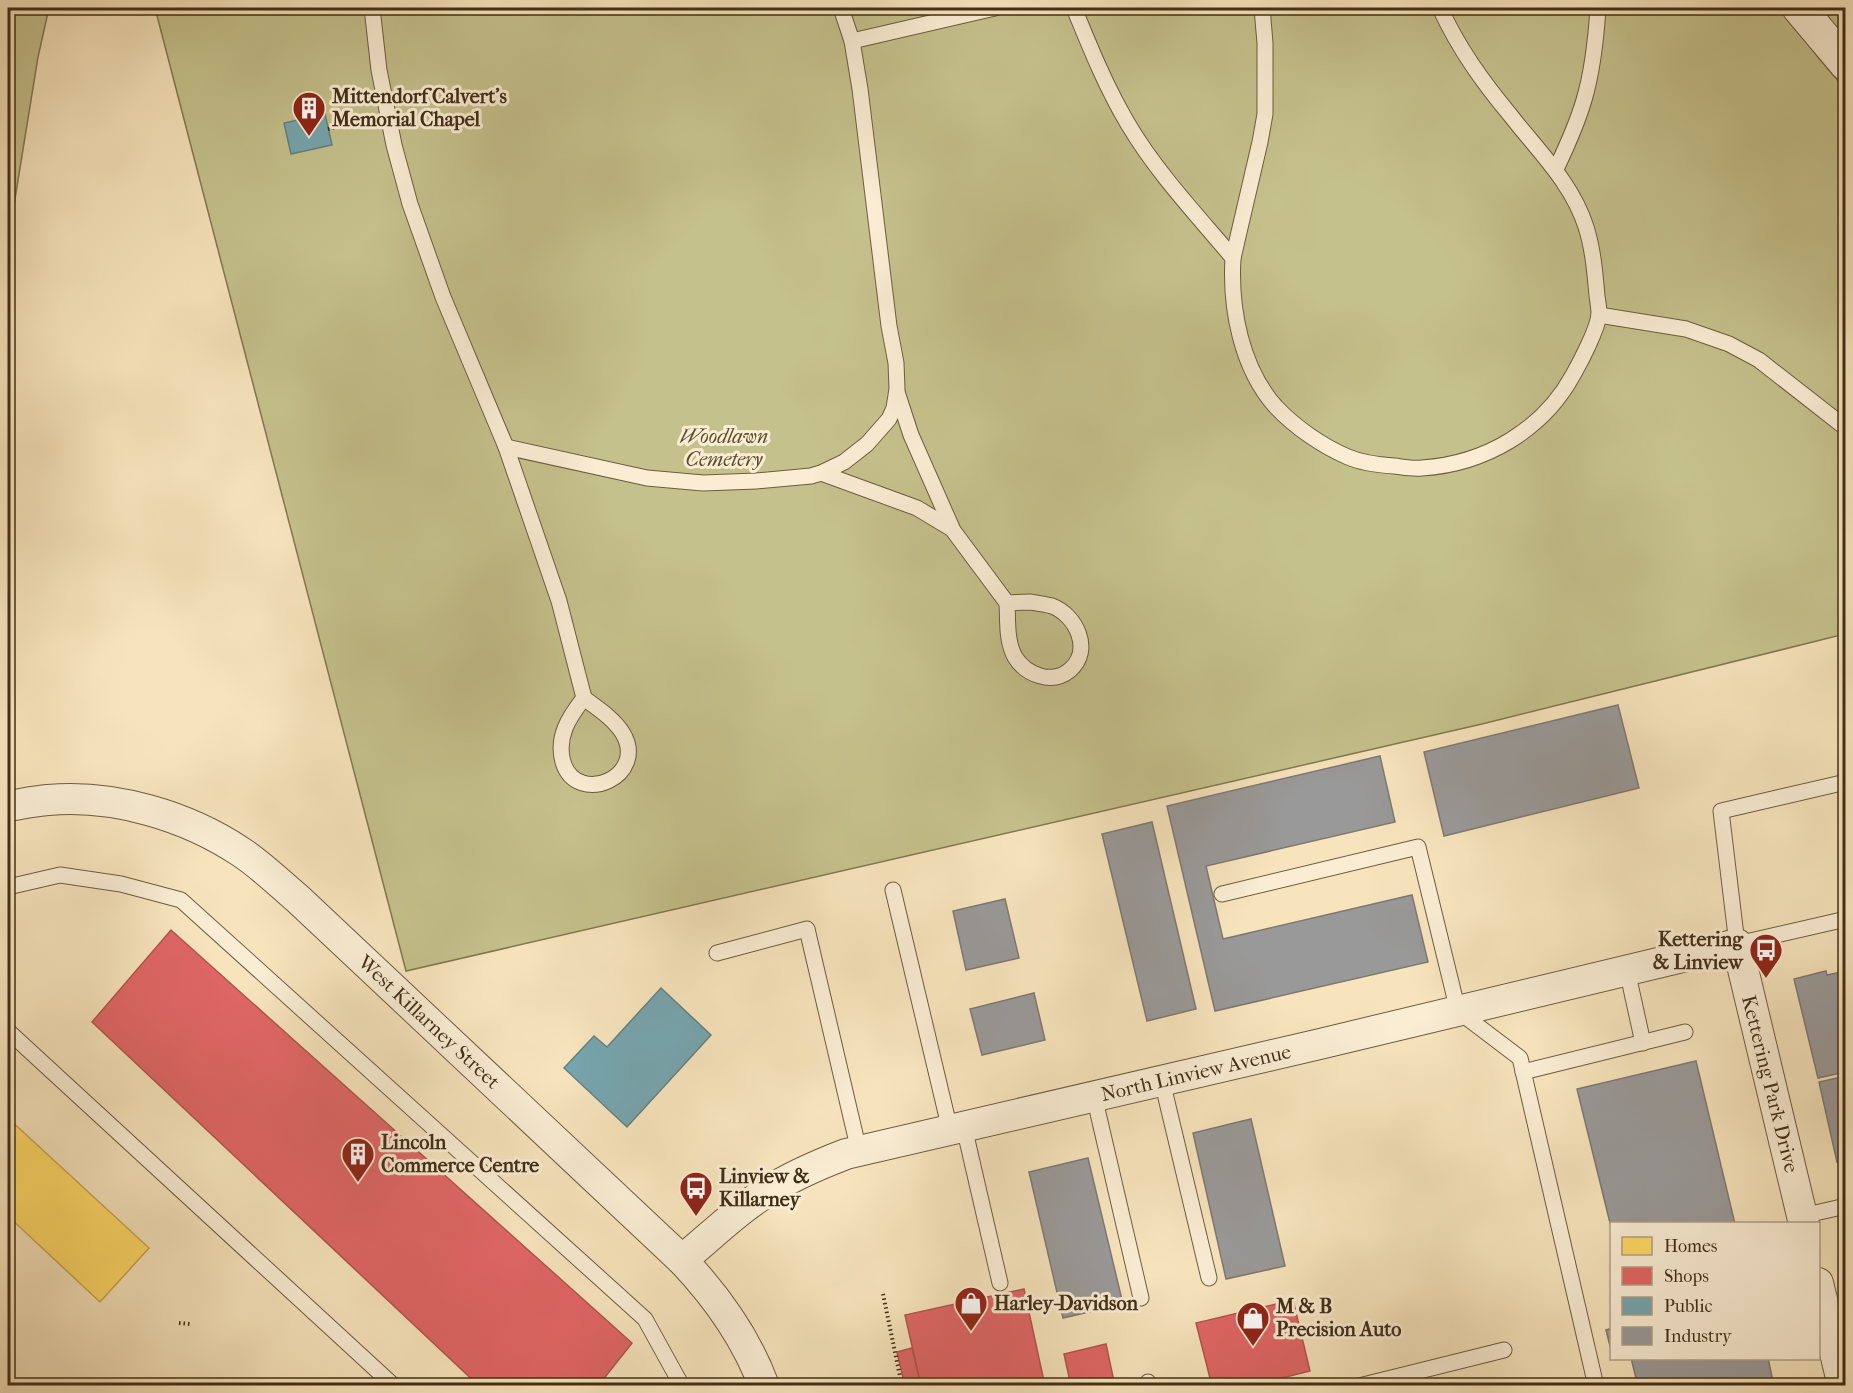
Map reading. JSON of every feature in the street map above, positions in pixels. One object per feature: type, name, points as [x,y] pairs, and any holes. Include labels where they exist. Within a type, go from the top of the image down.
[{"type":"street","points":[[1799,8],[1845,64]]},
{"type":"street","name":"West Killarney Street","points":[[8,807],[48,800],[82,799],[137,807],[178,819],[211,834],[242,853],[298,899],[682,1260],[705,1284],[731,1318],[755,1362],[764,1386]]},
{"type":"street","name":"North Linview Avenue","points":[[682,1260],[769,1190],[814,1167],[859,1151],[1737,944]]},
{"type":"street","name":"Kettering Park Drive","points":[[1737,944],[1803,1220]]},
{"type":"street","points":[[1820,1291],[1843,1386]]},
{"type":"lane","points":[[372,8],[379,70],[394,145],[410,204],[436,277],[506,447],[559,601],[584,698],[610,719],[622,733],[628,748],[627,762],[621,773],[606,782],[589,785],[573,780],[566,770],[561,753],[562,737],[570,716],[584,698]]},
{"type":"lane","points":[[506,447],[647,478],[703,483],[756,481],[821,473],[844,462],[867,444],[889,419],[894,408],[897,389],[896,363],[889,326],[860,89],[852,41],[841,8]]},
{"type":"lane","points":[[852,41],[995,8]]},
{"type":"lane","points":[[1074,8],[1096,62],[1128,124],[1162,175],[1233,258]]},
{"type":"lane","points":[[1262,8],[1265,43],[1265,114],[1233,258],[1232,281],[1235,315],[1244,347],[1258,379],[1274,405],[1292,423],[1321,443],[1349,458],[1381,465],[1420,468],[1450,464],[1492,451],[1520,435],[1563,393],[1584,356],[1599,315],[1595,268],[1587,228],[1576,202],[1556,169],[1474,69],[1440,8]]},
{"type":"lane","points":[[1556,169],[1584,100],[1594,52],[1598,8]]},
{"type":"lane","points":[[1599,315],[1686,329],[1730,344],[1759,360],[1845,428]]},
{"type":"lane","points":[[897,389],[911,435],[952,529],[1007,603],[1008,636],[1014,656],[1024,669],[1038,676],[1056,676],[1070,670],[1078,660],[1081,645],[1077,628],[1068,616],[1052,606],[1029,602],[1007,603]]},
{"type":"lane","points":[[821,473],[917,508],[952,529]]},
{"type":"lane","points":[[1845,782],[1721,812],[1737,944],[1845,919]]},
{"type":"lane","points":[[1222,894],[1418,847],[1458,1011],[1520,1058],[1596,1386]]},
{"type":"lane","points":[[8,887],[60,875],[122,884],[181,900],[645,1319],[682,1386]]},
{"type":"lane","points":[[893,890],[1000,1283]]},
{"type":"lane","points":[[717,953],[807,929],[859,1151]]},
{"type":"lane","points":[[1627,970],[1643,1043]]},
{"type":"lane","points":[[8,1031],[394,1386]]},
{"type":"lane","points":[[1523,1072],[1685,1032]]},
{"type":"lane","points":[[1162,1081],[1209,1278]]},
{"type":"lane","points":[[1094,1096],[1141,1298]]},
{"type":"lane","points":[[1803,1220],[1845,1206]]},
{"type":"lane","points":[[1359,1386],[1504,1350]]},
{"type":"path","points":[[328,129],[388,116]]},
{"type":"path","points":[[883,1294],[902,1386]]},
{"type":"path","points":[[179,1323],[190,1324]]},
{"type":"green space","points":[[8,8],[49,8],[38,57],[8,242]]},
{"type":"green space","name":"Woodlawn Cemetery","points":[[155,8],[1782,8],[1845,89],[1845,634],[1482,724],[406,971]]},
{"type":"green space","points":[[1799,8],[1845,8],[1845,64]]},
{"type":"building: Homes","points":[[8,1118],[149,1248],[100,1302],[8,1216]]},
{"type":"building: Homes","points":[[1463,1380],[1465,1386],[1438,1386]]},
{"type":"building: Shops","name":"Lincoln Commerce Centre","points":[[171,930],[632,1343],[598,1386],[479,1386],[92,1022]]},
{"type":"building: Shops","name":"Harley-Davidson","points":[[1024,1289],[1045,1386],[921,1386],[905,1315]]},
{"type":"building: Shops","name":"M & B Precision Auto","points":[[1293,1300],[1310,1371],[1250,1386],[1212,1386],[1196,1323]]},
{"type":"building: Shops","points":[[1106,1344],[1115,1386],[1071,1386],[1064,1354]]},
{"type":"building: Shops","points":[[912,1348],[921,1386],[905,1386],[897,1352]]},
{"type":"building: Public","name":"Mittendorf Calvert's Memorial Chapel","points":[[325,114],[332,145],[291,154],[284,123]]},
{"type":"building: Public","points":[[661,988],[711,1035],[627,1127],[564,1068],[594,1036],[607,1047]]},
{"type":"building: Industry","points":[[1618,705],[1639,788],[1444,836],[1424,752]]},
{"type":"building: Industry","points":[[1380,756],[1395,822],[1206,866],[1223,939],[1412,895],[1428,962],[1215,1011],[1167,806]]},
{"type":"building: Industry","points":[[1152,822],[1196,1009],[1147,1021],[1102,834]]},
{"type":"building: Industry","points":[[1005,899],[1019,958],[966,970],[953,911]]},
{"type":"building: Industry","points":[[1826,971],[1827,975],[1846,971],[1846,1072],[1818,1078],[1794,979]]},
{"type":"building: Industry","points":[[1034,993],[1045,1040],[982,1055],[970,1009]]},
{"type":"building: Industry","points":[[1696,1061],[1735,1222],[1610,1223],[1577,1089]]},
{"type":"building: Industry","points":[[1846,1076],[1846,1160],[1837,1162],[1819,1082]]},
{"type":"building: Industry","points":[[1251,1119],[1285,1266],[1226,1279],[1193,1133]]},
{"type":"building: Industry","points":[[1088,1158],[1123,1304],[1063,1318],[1029,1172]]},
{"type":"building: Industry","points":[[1610,1329],[1610,1346],[1606,1330]]},
{"type":"building: Industry","points":[[1632,1360],[1768,1360],[1774,1386],[1638,1386]]},
{"type":"place","name":"Mittendorf Calvert's Memorial Chapel","points":[[309,137]]},
{"type":"place","name":"Kettering & Linview","points":[[1766,979]]},
{"type":"place","name":"Lincoln Commerce Centre","points":[[358,1183]]},
{"type":"place","name":"Linview & Killarney","points":[[696,1217]]},
{"type":"place","name":"Harley-Davidson","points":[[971,1332]]},
{"type":"place","name":"M & B Precision Auto","points":[[1253,1347]]}]
